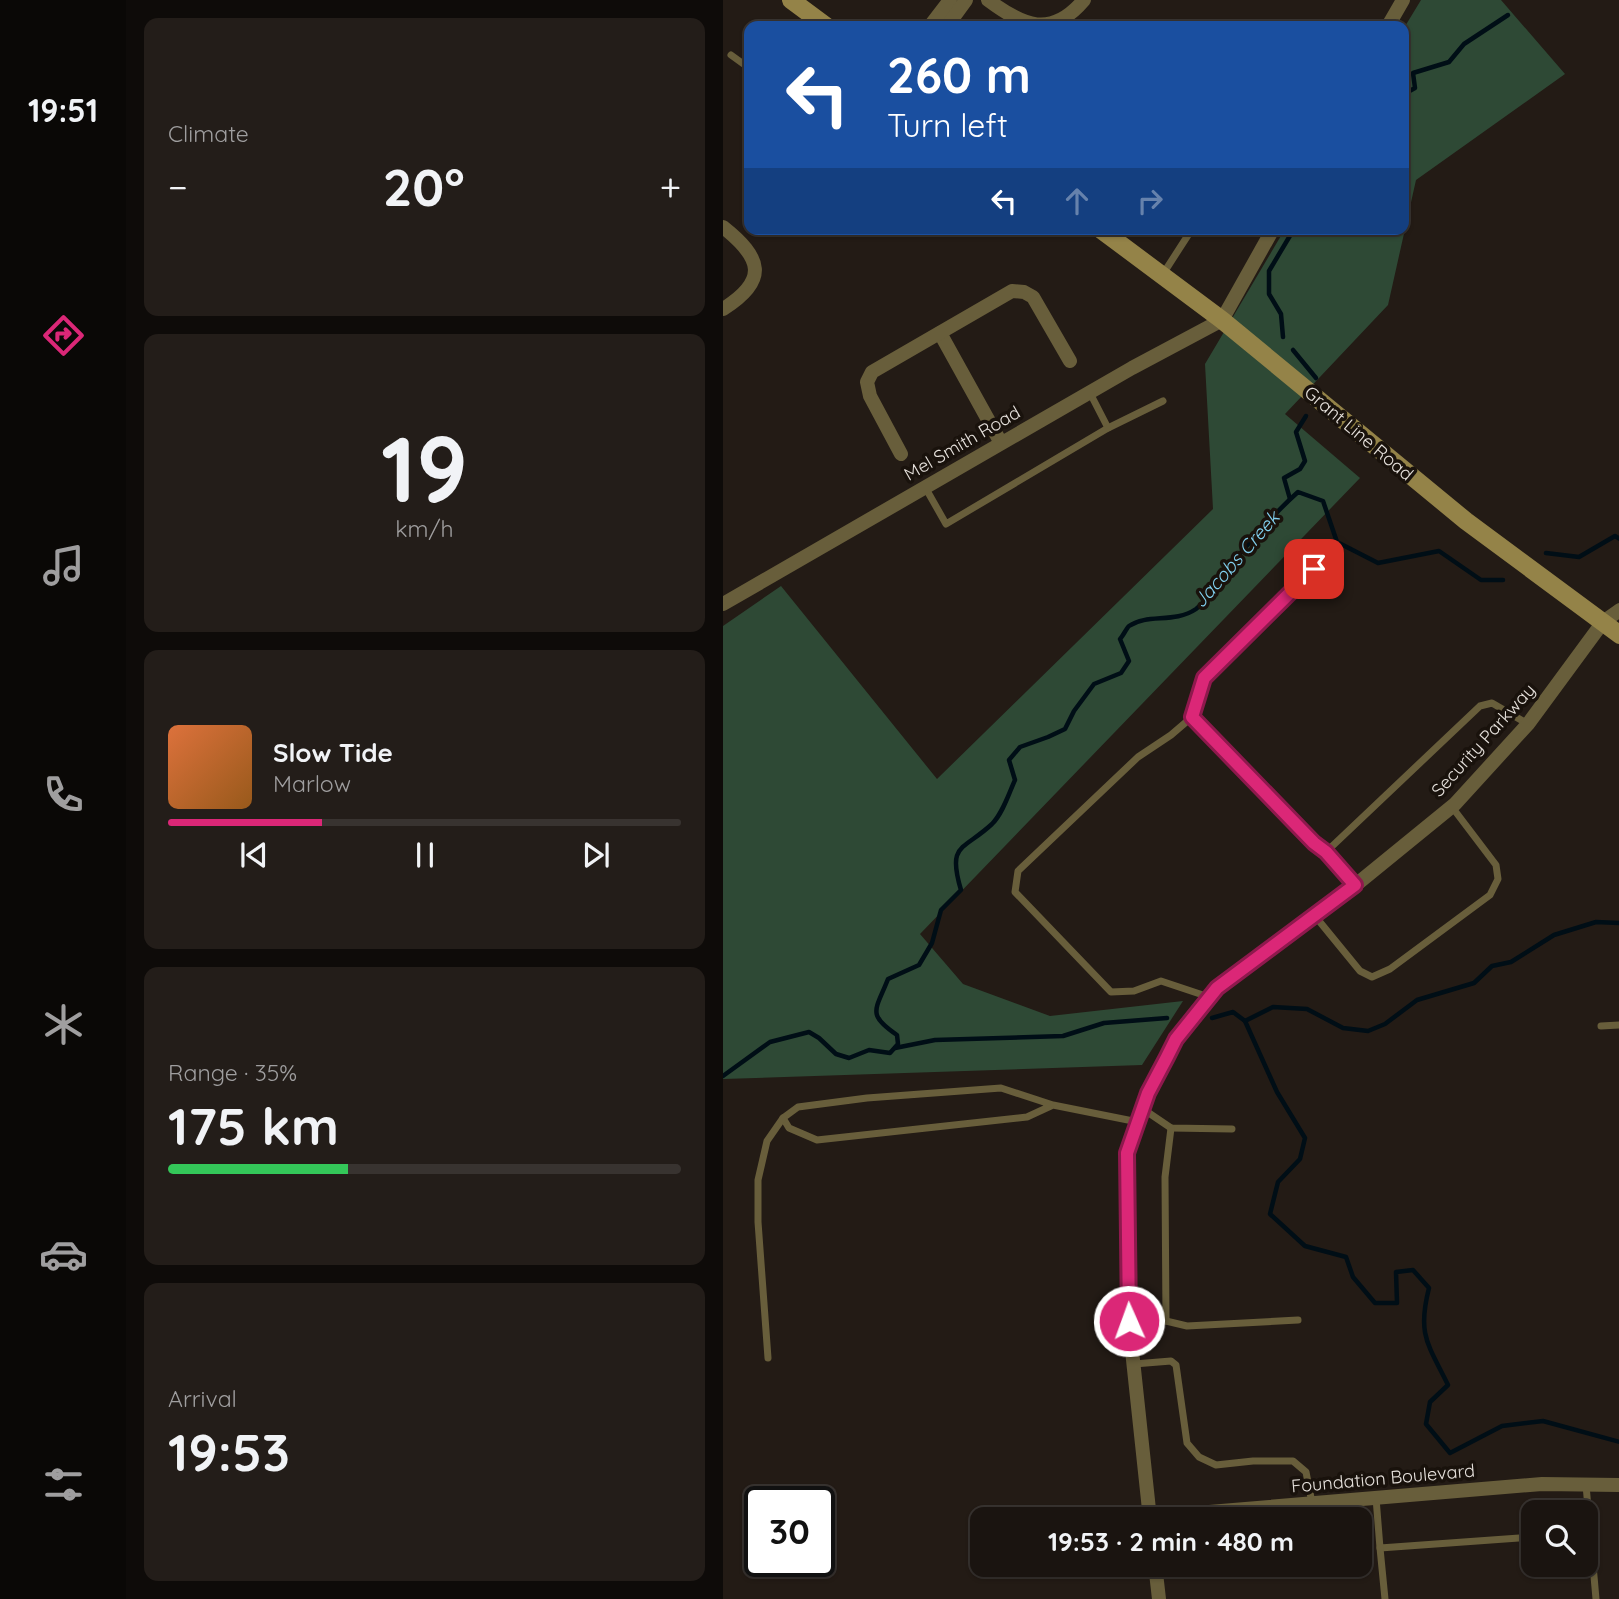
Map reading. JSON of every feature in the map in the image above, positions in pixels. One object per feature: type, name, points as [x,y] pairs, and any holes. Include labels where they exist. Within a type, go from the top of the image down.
[{"type":"main road","points":[[791,0],[819,21]]},
{"type":"main road","name":"Grant Line Road","points":[[1108,235],[1222,320],[1466,521],[1619,635]]},
{"type":"street","points":[[935,21],[950,0]]},
{"type":"street","points":[[951,21],[966,0]]},
{"type":"street","points":[[988,0],[1022,21]]},
{"type":"street","points":[[1059,21],[1084,0]]},
{"type":"street","points":[[1391,21],[1403,0]]},
{"type":"street","points":[[723,227],[746,248],[755,264],[756,272],[754,280],[741,296],[723,310]]},
{"type":"street","points":[[1222,320],[1270,235]]},
{"type":"street","points":[[901,454],[870,396],[867,382],[872,372],[1012,291],[1033,297],[1070,361]]},
{"type":"street","name":"Mel Smith Road","points":[[723,604],[1090,392],[1222,320]]},
{"type":"street","points":[[940,333],[1001,443]]},
{"type":"street","name":"Security Parkway","points":[[1149,1507],[1129,1321],[1127,1153],[1148,1093],[1176,1039],[1217,988],[1315,916],[1452,806],[1528,724],[1603,622],[1619,610]]},
{"type":"street","name":"Foundation Boulevard","points":[[1269,1507],[1542,1484],[1619,1485]]},
{"type":"street","points":[[1156,1577],[1159,1599]]},
{"type":"lane","points":[[731,55],[744,64]]},
{"type":"lane","points":[[1163,275],[1188,235]]},
{"type":"lane","points":[[1090,392],[1109,428]]},
{"type":"lane","points":[[925,486],[946,524],[1109,428],[1163,401]]},
{"type":"lane","points":[[1209,998],[1161,981],[1134,991],[1111,992],[1015,892],[1018,871],[1138,757],[1170,736],[1192,717],[1204,678],[1314,569]]},
{"type":"lane","points":[[1326,852],[1480,706],[1492,703],[1528,724]]},
{"type":"lane","points":[[1192,717],[1314,843],[1326,852],[1355,885]]},
{"type":"lane","points":[[1315,916],[1360,971],[1372,976],[1390,970],[1490,895],[1498,879],[1496,865],[1452,806]]},
{"type":"lane","points":[[1601,1026],[1619,1025]]},
{"type":"lane","points":[[768,1358],[758,1222],[758,1180],[767,1141],[783,1118],[798,1107],[867,1098],[1001,1088],[1053,1105],[1141,1115],[1171,1128],[1232,1129]]},
{"type":"lane","points":[[783,1118],[789,1128],[817,1140],[1027,1117],[1053,1105]]},
{"type":"lane","points":[[1166,1321],[1165,1177],[1171,1128]]},
{"type":"lane","points":[[1129,1321],[1166,1321],[1187,1326],[1298,1320]]},
{"type":"lane","points":[[1133,1364],[1171,1361],[1176,1365],[1187,1443],[1199,1457],[1216,1465],[1253,1461],[1298,1463],[1306,1472],[1312,1503]]},
{"type":"lane","points":[[1586,1485],[1587,1500]]},
{"type":"lane","points":[[1376,1498],[1385,1599]]},
{"type":"lane","points":[[1380,1548],[1521,1538]]},
{"type":"lane","points":[[1593,1577],[1596,1599]]},
{"type":"green space","points":[[1421,0],[1501,0],[1565,74],[1416,180],[1409,211],[1409,21]]},
{"type":"green space","points":[[1281,235],[1404,235],[1388,305],[1285,414],[1360,478],[920,934],[963,984],[1050,1016],[1183,1001],[1142,1065],[723,1079],[723,626],[781,586],[937,779],[1213,509],[1205,364]]},
{"type":"waterway","points":[[1409,91],[1415,88],[1413,73],[1449,62],[1464,44],[1508,15]]},
{"type":"waterway","points":[[1283,337],[1281,314],[1269,294],[1269,271],[1290,235]]},
{"type":"waterway","points":[[1293,350],[1316,378]]},
{"type":"waterway","points":[[1290,499],[1284,478],[1300,469],[1305,461],[1296,432],[1306,416]]},
{"type":"waterway","name":"Jacobs Creek","points":[[723,1076],[770,1042],[809,1032],[836,1054],[849,1058],[869,1050],[890,1053],[898,1044],[897,1035],[881,1022],[877,1016],[877,1005],[888,979],[919,965],[932,943],[941,910],[961,890],[957,875],[957,856],[960,849],[992,824],[1003,809],[1015,780],[1009,760],[1020,747],[1065,729],[1074,711],[1094,684],[1121,673],[1129,661],[1120,639],[1129,626],[1144,620],[1188,614],[1201,605],[1254,537],[1298,492],[1323,501],[1337,542],[1378,563],[1439,551],[1481,580],[1503,580]]},
{"type":"waterway","name":"Jacobs Creek","points":[[1546,553],[1579,557],[1615,536],[1620,539]]},
{"type":"waterway","points":[[1245,1021],[1273,1007],[1307,1009],[1343,1028],[1368,1031],[1385,1024],[1417,1000],[1474,983],[1492,966],[1511,962],[1554,935],[1596,922],[1620,923]]},
{"type":"waterway","points":[[1212,1018],[1233,1012],[1245,1021],[1277,1092],[1305,1138],[1300,1159],[1278,1182],[1270,1214],[1305,1246],[1346,1257],[1353,1277],[1375,1303],[1397,1303],[1396,1272],[1413,1270],[1429,1288],[1424,1329],[1430,1349],[1448,1385],[1430,1402],[1426,1424],[1450,1453],[1502,1426],[1543,1421],[1620,1442]]},
{"type":"waterway","points":[[895,1048],[935,1040],[1063,1036],[1104,1023],[1167,1018]]},
{"type":"route","points":[[1129,1321],[1127,1153],[1148,1093],[1176,1039],[1217,988],[1355,885],[1326,852],[1314,843],[1192,717],[1204,678],[1314,569]]}]
